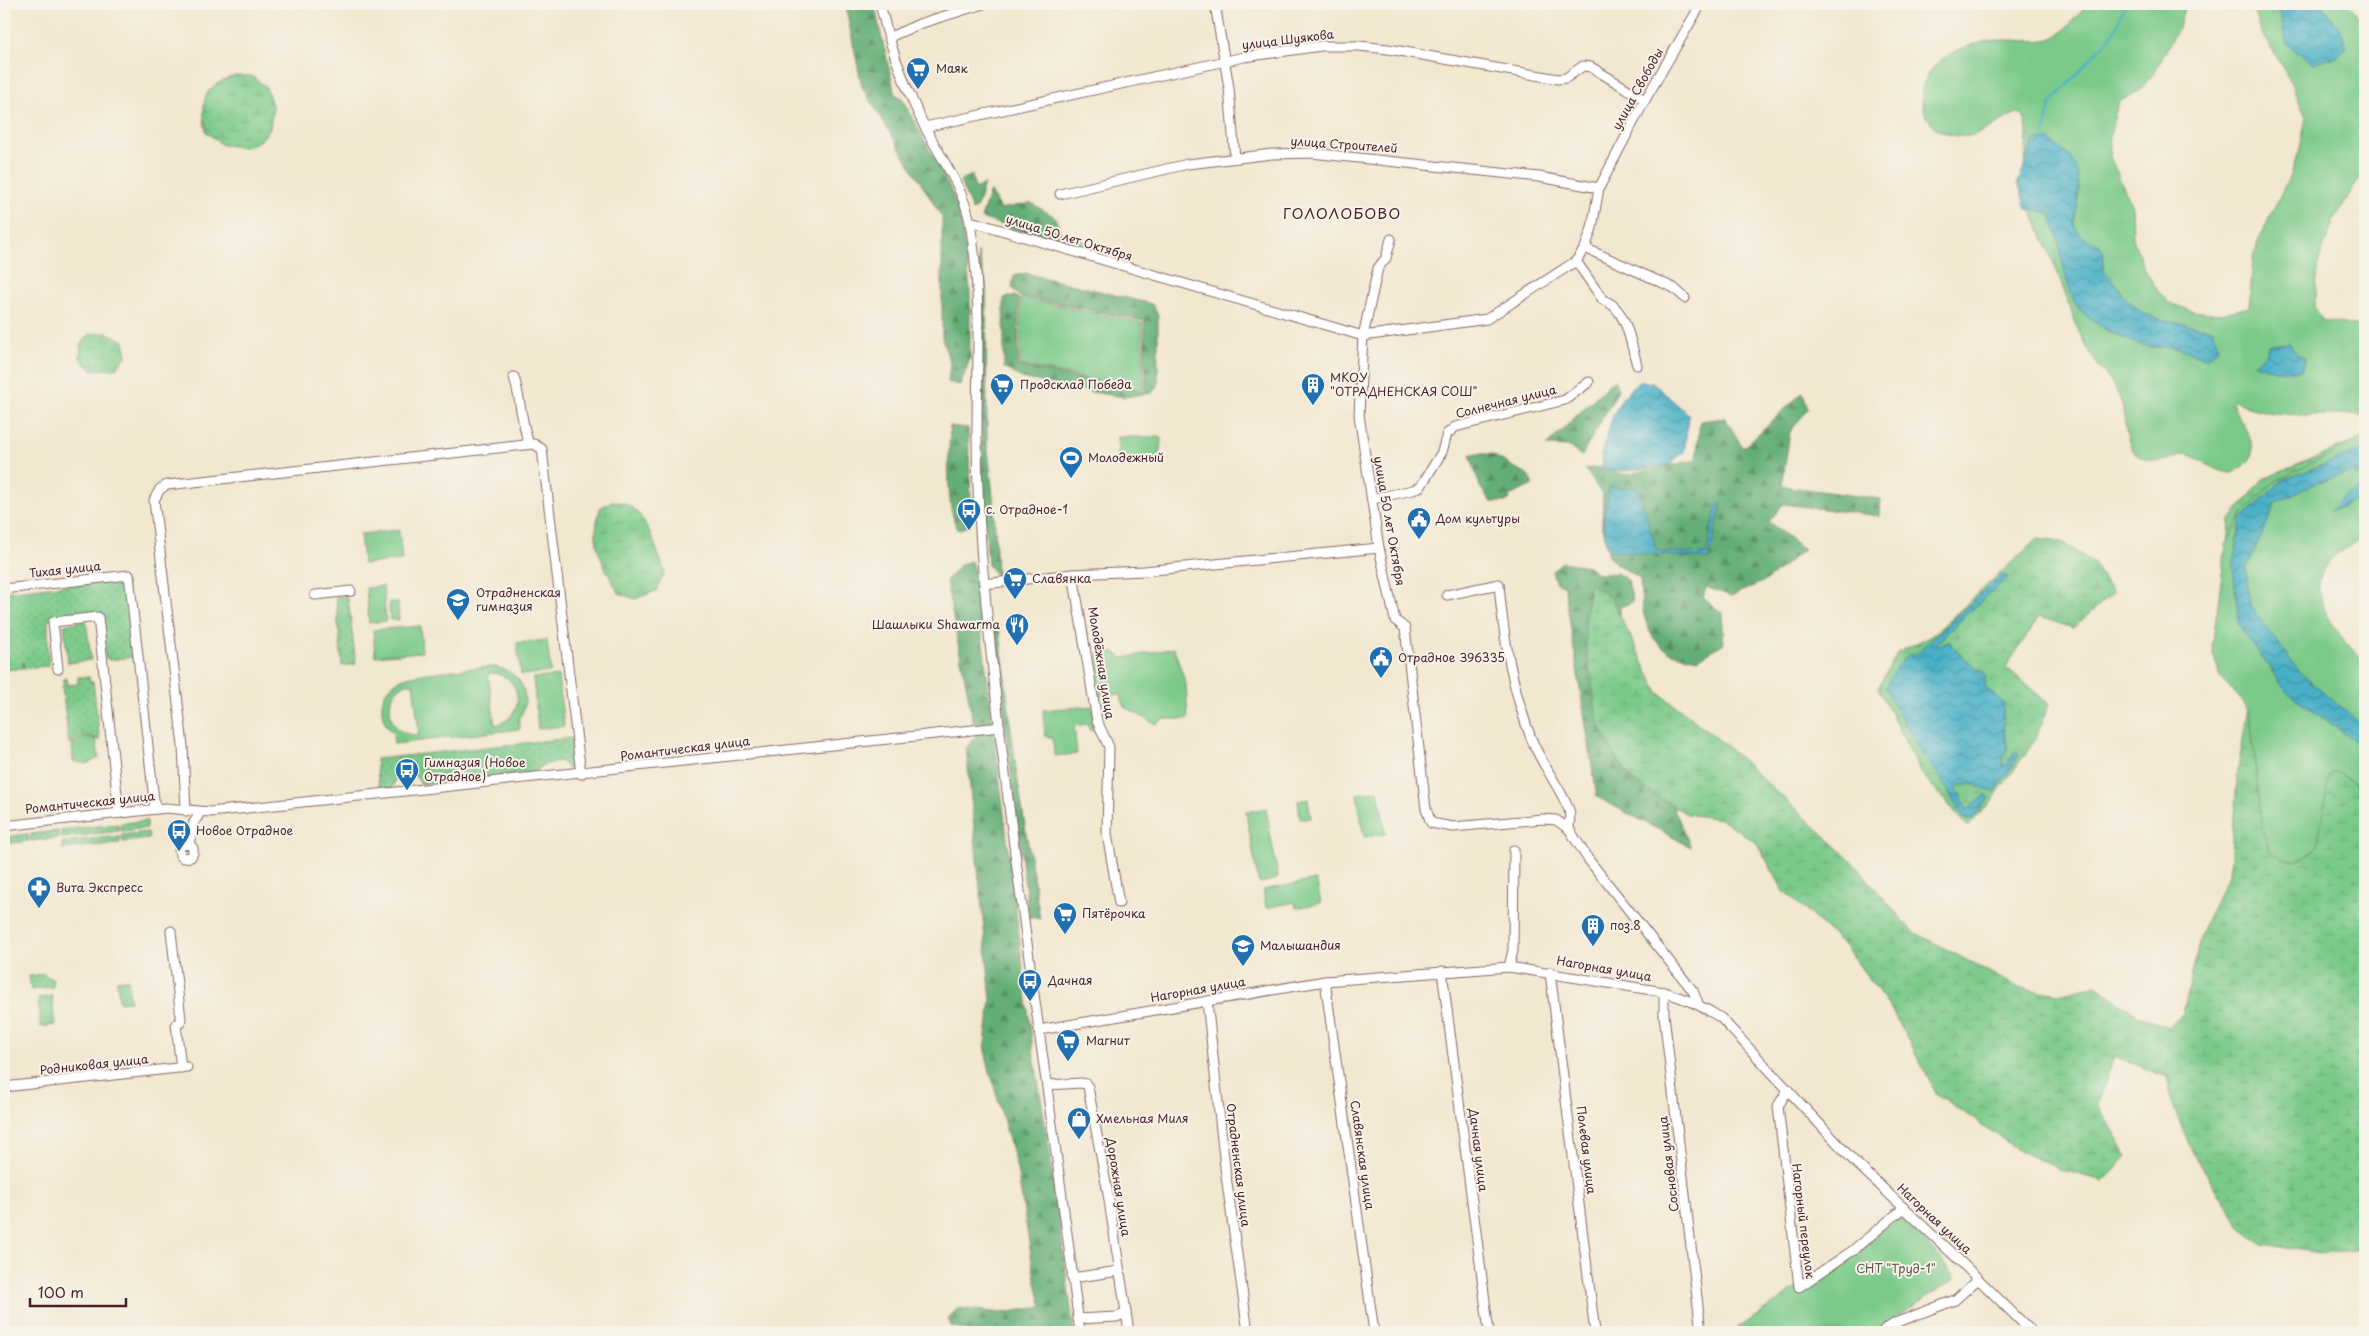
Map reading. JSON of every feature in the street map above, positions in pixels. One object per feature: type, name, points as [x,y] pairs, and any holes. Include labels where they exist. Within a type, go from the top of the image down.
[{"type":"street","points":[[880,4],[917,112],[958,191],[970,221],[977,298],[979,528],[984,584],[1018,879],[1048,1085],[1080,1332]]},
{"type":"street","points":[[890,37],[919,24],[983,4]]},
{"type":"street","points":[[1216,4],[1228,88],[1235,158]]},
{"type":"street","name":"улица Свободы","points":[[1599,188],[1645,100],[1701,4]]},
{"type":"street","name":"улица Шуякова","points":[[925,127],[1223,62],[1270,53],[1341,45],[1388,49],[1558,79],[1566,78],[1583,66],[1591,67],[1645,100]]},
{"type":"street","name":"улица Строителей","points":[[1060,194],[1188,164],[1272,154],[1321,154],[1539,177],[1599,188]]},
{"type":"street","name":"улица 50 лет Октября","points":[[970,221],[1363,336],[1487,318],[1576,261],[1586,248],[1592,228],[1599,188]]},
{"type":"street","name":"улица 50 лет Октября","points":[[1391,239],[1386,258],[1378,268],[1363,336],[1359,415],[1379,548],[1395,620],[1405,628],[1426,809],[1431,823],[1453,828],[1542,819],[1556,820],[1569,829]]},
{"type":"street","points":[[1586,248],[1674,288],[1685,298]]},
{"type":"street","points":[[1576,261],[1603,300],[1612,302],[1619,312],[1637,364]]},
{"type":"street","points":[[514,377],[520,404],[521,424],[529,444]]},
{"type":"street","name":"Солнечная улица","points":[[1372,499],[1413,490],[1421,486],[1442,452],[1447,434],[1455,427],[1565,400],[1589,382]]},
{"type":"street","points":[[183,810],[183,746],[154,500],[160,489],[167,485],[529,444],[534,444],[542,449],[581,774]]},
{"type":"street","points":[[984,584],[1073,574],[1144,571],[1379,548]]},
{"type":"street","name":"Молодёжная улица","points":[[1073,574],[1097,721],[1109,747],[1106,834],[1119,903]]},
{"type":"street","name":"Тихая улица","points":[[4,589],[129,575],[155,809]]},
{"type":"street","points":[[1447,595],[1499,584],[1509,653],[1518,695],[1531,738],[1570,812],[1569,829],[1588,859],[1693,992],[1698,1003]]},
{"type":"street","points":[[315,595],[351,591]]},
{"type":"street","points":[[58,669],[53,622],[98,617],[119,813]]},
{"type":"street","name":"Романтическая улица","points":[[4,826],[155,809],[201,812],[581,774],[1000,727]]},
{"type":"street","points":[[189,844],[194,822],[201,812]]},
{"type":"street","points":[[1509,967],[1514,950],[1514,850]]},
{"type":"street","name":"Родниковая улица","points":[[4,1087],[184,1068],[176,1024],[181,1019],[171,930]]},
{"type":"street","name":"Нагорная улица","points":[[1039,1030],[1325,981],[1442,971],[1509,967],[1550,972],[1664,992],[1698,1003],[1721,1018],[1852,1159],[2032,1332]]},
{"type":"street","name":"Дачная улица","points":[[1442,971],[1489,1332]]},
{"type":"street","name":"Полевая улица","points":[[1550,972],[1595,1332]]},
{"type":"street","name":"Славянская улица","points":[[1325,981],[1374,1332]]},
{"type":"street","name":"Сосновая улица","points":[[1664,992],[1664,1015],[1701,1332]]},
{"type":"street","name":"Отрадненская улица","points":[[1207,1001],[1226,1176],[1248,1332]]},
{"type":"street","name":"Дорожная улица","points":[[1048,1085],[1081,1083],[1086,1084],[1088,1088],[1108,1194],[1129,1332]]},
{"type":"street","name":"Нагорный переулок","points":[[1788,1090],[1778,1106],[1799,1287],[1852,1251],[1904,1208]]},
{"type":"street","points":[[1072,1278],[1119,1271]]},
{"type":"street","points":[[1882,1332],[1895,1323],[1954,1300],[1978,1279]]},
{"type":"street","points":[[1078,1319],[1117,1317],[1126,1313]]},
{"type":"green space","points":[[845,4],[874,4],[895,94],[902,98],[948,184],[959,210],[968,267],[970,294],[970,359],[960,385],[948,382],[950,363],[942,338],[942,217],[862,87]]},
{"type":"green space","points":[[2089,4],[2185,4],[2180,25],[2154,73],[2139,91],[2120,101],[2110,136],[2110,157],[2132,206],[2133,238],[2143,267],[2158,291],[2169,303],[2192,311],[2220,314],[2249,307],[2253,260],[2259,239],[2290,175],[2300,149],[2306,117],[2286,72],[2261,31],[2252,4],[2349,4],[2365,25],[2365,168],[2333,222],[2319,261],[2314,306],[2322,320],[2365,328],[2365,416],[2353,414],[2309,415],[2276,413],[2254,409],[2235,400],[2232,401],[2248,434],[2252,450],[2250,459],[2236,471],[2221,471],[2185,454],[2166,460],[2155,461],[2140,457],[2133,450],[2127,436],[2120,399],[2081,336],[2029,204],[2024,184],[2027,134],[2023,115],[2017,113],[1971,135],[1952,135],[1941,131],[1930,122],[1927,118],[1921,96],[1922,87],[1934,67],[1958,50],[1987,41],[2037,41],[2050,39],[2061,33]]},
{"type":"green space","points":[[235,76],[252,76],[266,87],[273,108],[270,128],[261,140],[244,147],[222,145],[206,132],[204,121],[204,103],[210,90],[215,85]]},
{"type":"green space","points":[[972,175],[975,189],[984,184],[977,207],[972,210],[960,181]]},
{"type":"green space","points":[[990,191],[1000,209],[1031,203],[1055,217],[1062,236],[1085,240],[1091,254],[981,218]]},
{"type":"green space","points":[[978,252],[986,284],[987,441],[994,505],[997,576],[988,565],[982,472]]},
{"type":"green space","points":[[1025,273],[1152,304],[1158,315],[1158,384],[1152,393],[1124,397],[1085,391],[1022,378],[1004,368],[1004,298],[1015,296],[1019,299],[1018,366],[1146,392],[1144,321],[1019,296],[1012,288],[1014,276]]},
{"type":"green space","points":[[1021,298],[1142,323],[1144,390],[1020,365]]},
{"type":"green space","points":[[107,333],[124,341],[127,355],[116,369],[92,370],[80,359],[81,344],[90,334]]},
{"type":"green space","points":[[1614,379],[1618,390],[1582,456],[1569,447],[1546,446]]},
{"type":"green space","points":[[1803,392],[1808,409],[1790,432],[1782,486],[1881,499],[1880,516],[1783,504],[1769,522],[1804,549],[1767,580],[1731,596],[1706,587],[1703,598],[1722,613],[1724,643],[1698,659],[1668,651],[1653,637],[1648,628],[1641,598],[1640,578],[1616,564],[1609,556],[1602,527],[1603,496],[1585,469],[1601,467],[1625,475],[1696,460],[1700,421],[1725,418],[1743,448]]},
{"type":"green space","points":[[950,426],[968,428],[970,525],[958,530],[949,494]]},
{"type":"green space","points":[[2365,436],[2365,536],[2338,553],[2325,567],[2320,579],[2320,593],[2323,606],[2338,632],[2365,663],[2365,790],[2339,773],[2333,772],[2329,777],[2317,846],[2305,857],[2296,861],[2286,860],[2271,852],[2262,829],[2250,715],[2245,704],[2220,677],[2212,648],[2226,545],[2243,513],[2273,483]]},
{"type":"green space","points":[[1117,437],[1161,437],[1161,462],[1118,463]]},
{"type":"green space","points":[[2365,437],[2283,480],[2329,756],[2365,794],[2365,1249],[2320,1253],[2263,1244],[2243,1231],[2192,1151],[2175,1111],[2167,1077],[2114,1056],[2098,1105],[2127,1157],[2104,1181],[2062,1170],[2020,1151],[1937,1094],[1890,1007],[1844,945],[1783,890],[1757,843],[1721,819],[1687,814],[1633,781],[1614,754],[1598,722],[1586,645],[1585,618],[1590,584],[1611,598],[1658,692],[1728,747],[1850,859],[1912,931],[2019,988],[2059,994],[2096,985],[2137,1015],[2167,1027],[2183,1013],[2203,926],[2229,875],[2238,770],[2252,683],[2224,600],[2230,520],[2263,479]]},
{"type":"green space","points":[[1470,454],[1491,454],[1529,476],[1533,485],[1509,496],[1510,499],[1505,502],[1491,502],[1480,487]]},
{"type":"green space","points":[[612,501],[626,504],[641,517],[651,535],[665,572],[656,591],[635,599],[619,593],[603,564],[596,539],[600,508]]},
{"type":"green space","points":[[399,530],[402,560],[363,564],[360,534]]},
{"type":"green space","points":[[2037,539],[2062,542],[2093,563],[2113,593],[2073,628],[2039,617],[2006,667],[2049,704],[2035,740],[1994,798],[1968,827],[1921,773],[1878,688],[1897,653],[1934,634]]},
{"type":"green space","points":[[971,561],[974,571],[1033,1049],[1051,1160],[1074,1332],[973,1332],[951,1326],[948,1318],[958,1308],[1001,1313],[1042,1307],[1035,1279],[1017,1169],[987,1061],[985,1042],[991,1000],[966,748],[976,737],[946,581],[961,564]]},
{"type":"green space","points":[[1562,562],[1588,566],[1599,574],[1617,573],[1628,580],[1633,602],[1620,607],[1621,640],[1615,677],[1691,847],[1597,797],[1564,585],[1556,583],[1552,571]]},
{"type":"green space","points":[[123,579],[126,582],[133,657],[109,660],[105,657],[100,615],[48,620],[48,666],[24,668],[23,662],[23,668],[5,670],[4,592]]},
{"type":"green space","points":[[383,586],[386,621],[369,623],[366,588]]},
{"type":"green space","points":[[343,596],[348,599],[356,664],[342,666],[336,597]]},
{"type":"green space","points":[[389,602],[398,602],[399,620],[390,620]]},
{"type":"green space","points":[[86,620],[91,660],[68,663],[64,625]]},
{"type":"green space","points":[[999,625],[1016,769],[1040,919],[1029,917],[993,630]]},
{"type":"green space","points":[[420,626],[422,652],[375,656],[373,630]]},
{"type":"green space","points":[[547,640],[551,672],[521,675],[517,643]]},
{"type":"green space","points":[[1174,648],[1186,684],[1188,719],[1164,719],[1155,724],[1125,707],[1120,694],[1099,696],[1093,679],[1090,655],[1113,651],[1123,658]]},
{"type":"green space","points":[[493,667],[511,673],[522,686],[525,704],[517,721],[519,721],[520,729],[394,744],[393,736],[396,735],[387,726],[383,718],[382,709],[384,696],[391,686],[402,679],[420,674]],"holes":[[[493,673],[504,676],[511,682],[516,690],[517,698],[516,707],[512,715],[505,721],[495,725],[488,674]],[[413,683],[419,734],[408,734],[399,729],[393,722],[390,712],[394,693],[402,686]]]},
{"type":"green space","points":[[558,676],[564,726],[538,729],[533,678]]},
{"type":"green space","points":[[78,677],[89,677],[90,682],[93,682],[100,741],[83,736],[69,744],[62,686],[64,685],[64,679],[67,678],[68,685],[78,684]]},
{"type":"green space","points":[[1092,706],[1095,730],[1090,731],[1088,724],[1074,726],[1077,754],[1054,756],[1053,738],[1045,736],[1043,710]]},
{"type":"green space","points":[[84,737],[96,739],[99,758],[86,764],[73,761],[72,743]]},
{"type":"green space","points":[[571,738],[574,763],[569,770],[561,761],[543,765],[535,772],[421,785],[416,776],[396,778],[392,789],[379,788],[376,759]]},
{"type":"green space","points":[[1378,790],[1386,834],[1364,837],[1357,794]]},
{"type":"green space","points":[[1308,799],[1311,818],[1300,819],[1298,801]]},
{"type":"green space","points":[[1266,808],[1278,877],[1277,879],[1260,883],[1258,881],[1246,812]]},
{"type":"green space","points":[[147,821],[147,828],[121,831],[121,823]]},
{"type":"green space","points":[[118,824],[119,831],[62,838],[61,830]]},
{"type":"green space","points":[[58,831],[59,838],[31,841],[31,834]]},
{"type":"green space","points":[[148,832],[149,839],[123,842],[122,835]]},
{"type":"green space","points":[[28,834],[29,841],[4,844],[4,837]]},
{"type":"green space","points":[[120,836],[120,843],[63,849],[62,842]]},
{"type":"green space","points":[[1316,880],[1321,903],[1296,908],[1295,902],[1266,908],[1263,890]]},
{"type":"green space","points":[[44,974],[53,980],[53,987],[31,990],[29,976]]},
{"type":"green space","points":[[128,979],[130,1001],[119,1002],[117,980]]},
{"type":"green space","points":[[52,996],[55,1025],[41,1027],[38,998]]},
{"type":"green space","name":"СНТ \"Труд-1\"","points":[[1904,1214],[1956,1278],[1874,1332],[1733,1332]]},
{"type":"water","points":[[2277,4],[2321,4],[2342,32],[2346,49],[2336,57],[2313,63],[2287,44]]},
{"type":"water","points":[[2034,140],[2050,140],[2066,153],[2073,162],[2079,184],[2074,224],[2082,237],[2099,244],[2104,253],[2103,272],[2113,279],[2123,296],[2143,313],[2165,321],[2213,329],[2218,348],[2206,359],[2178,348],[2151,347],[2131,342],[2108,331],[2087,317],[2079,309],[2070,291],[2050,213],[2026,209],[2018,182]]},
{"type":"water","points":[[2289,343],[2296,353],[2305,358],[2302,370],[2283,372],[2254,364],[2264,356],[2269,345]]},
{"type":"water","points":[[1641,381],[1653,383],[1689,415],[1684,452],[1669,465],[1627,471],[1604,470],[1601,455],[1612,418],[1621,400],[1632,387]]},
{"type":"water","points":[[2365,449],[2365,475],[2348,473],[2314,484],[2276,503],[2246,570],[2250,605],[2298,670],[2365,727],[2365,748],[2286,691],[2239,625],[2233,567],[2241,519],[2283,480]]},
{"type":"water","points":[[2365,485],[2365,497],[2329,512],[2341,499]]},
{"type":"water","points":[[1609,487],[1638,488],[1657,551],[1706,554],[1717,504],[1722,502],[1709,559],[1608,550],[1603,521]]},
{"type":"water","points":[[2002,575],[2009,577],[1989,593],[1936,644],[1940,646],[1950,641],[1958,653],[1986,675],[1985,687],[2003,702],[2004,731],[2008,749],[2003,756],[2003,766],[2006,765],[2015,752],[2019,755],[1995,792],[1971,784],[1956,787],[1967,809],[1986,795],[1989,798],[1972,819],[1964,818],[1939,776],[1919,750],[1885,688],[1894,672],[1906,657],[1917,654]]},
{"type":"waterway","points":[[2043,140],[2050,104],[2114,33],[2125,4]]},
{"type":"place","name":"Маяк","points":[[918,90]]},
{"type":"place","name":"Продсклад Победа","points":[[1002,406]]},
{"type":"place","name":"МКОУ \"ОТРАДНЕНСКАЯ СОШ\"","points":[[1313,406]]},
{"type":"place","name":"Молодежный","points":[[1071,479]]},
{"type":"place","name":"с. Отрадное-1","points":[[969,531]]},
{"type":"place","name":"Дом культуры","points":[[1419,540]]},
{"type":"place","name":"Славянка","points":[[1015,600]]},
{"type":"place","name":"Отрадненская гимназия","points":[[458,621]]},
{"type":"place","name":"Шашлыки Shawarma","points":[[1017,646]]},
{"type":"place","name":"Отрадное 396335","points":[[1381,679]]},
{"type":"place","name":"Гимназия (Новое Отрадное)","points":[[407,791]]},
{"type":"place","name":"Новое Отрадное","points":[[179,852]]},
{"type":"place","name":"Вита Экспресс","points":[[39,909]]},
{"type":"place","name":"Пятёрочка","points":[[1065,935]]},
{"type":"place","name":"поз.8","points":[[1593,947]]},
{"type":"place","name":"Малышандия","points":[[1243,967]]},
{"type":"place","name":"Дачная","points":[[1030,1002]]},
{"type":"place","name":"Магнит","points":[[1068,1062]]},
{"type":"place","name":"Хмельная Миля","points":[[1079,1140]]},
{"type":"district","name":"ГОЛОЛОБОВО","points":[[1342,214]]}]
